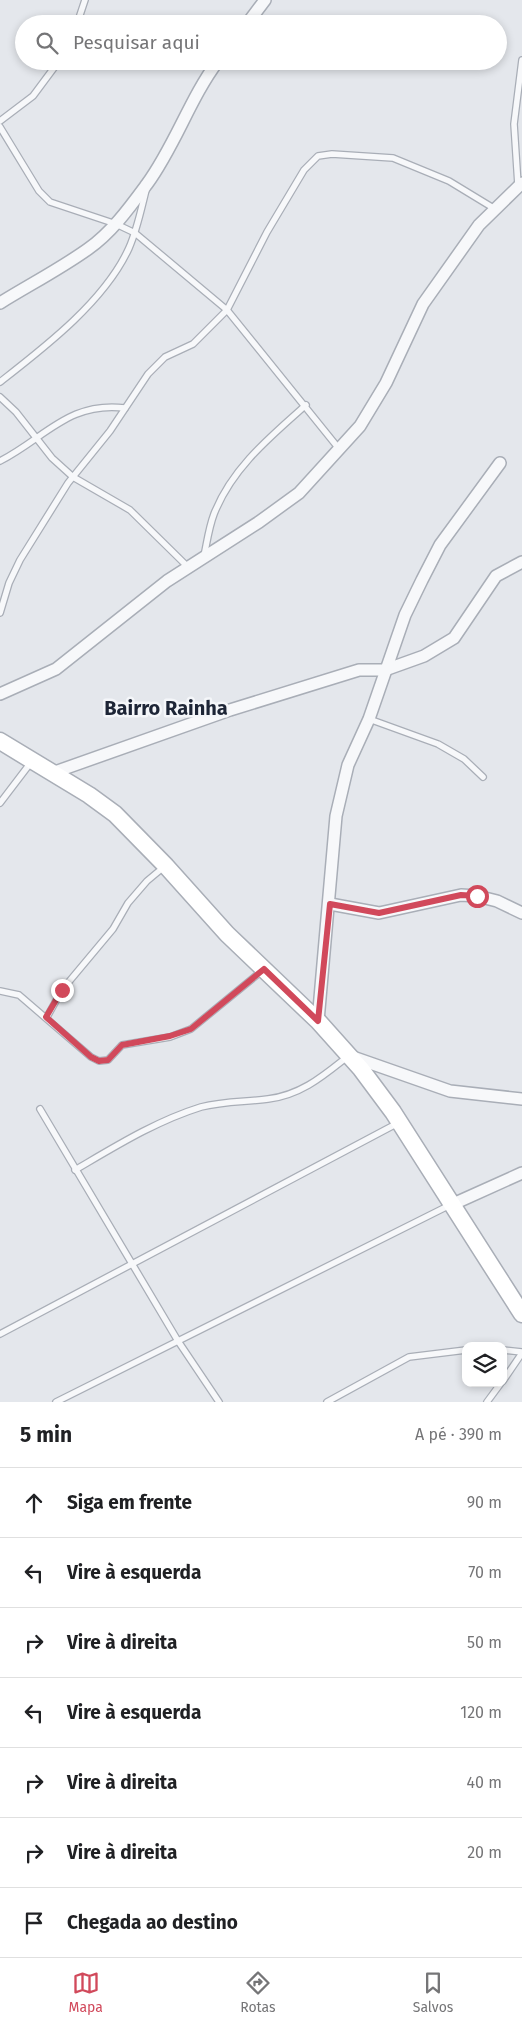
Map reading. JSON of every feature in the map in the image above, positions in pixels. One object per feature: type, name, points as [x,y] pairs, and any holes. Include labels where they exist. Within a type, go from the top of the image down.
[{"type":"street","points":[[254,15],[265,0]]},
{"type":"street","points":[[0,304],[89,248],[116,224],[148,183],[212,70]]},
{"type":"street","points":[[0,694],[56,669],[166,581],[259,522],[299,493],[360,426],[386,383],[423,304],[479,225],[520,185]]},
{"type":"street","points":[[318,1021],[330,904],[336,816],[340,792],[348,765],[369,719],[405,615],[440,545],[500,462]]},
{"type":"street","points":[[52,773],[230,710],[359,670],[385,670],[424,656],[443,647],[454,638],[490,582],[506,569],[522,562]]},
{"type":"street","points":[[0,741],[89,795],[115,814],[228,934],[318,1021],[349,1055],[399,1122],[521,1311]]},
{"type":"street","points":[[330,904],[379,913],[461,895],[477,896],[497,901],[522,914]]},
{"type":"street","points":[[349,1055],[450,1091],[479,1096],[522,1099]]},
{"type":"street","points":[[451,1205],[522,1173]]},
{"type":"lane","points":[[80,15],[85,0]]},
{"type":"lane","points":[[520,185],[514,124],[522,60]]},
{"type":"lane","points":[[0,122],[33,96],[52,70]]},
{"type":"lane","points":[[0,127],[38,191],[50,202],[116,224],[135,233],[227,310],[306,405],[340,450]]},
{"type":"lane","points":[[0,613],[9,584],[20,560],[43,521],[73,477],[148,374],[165,357],[193,344],[227,310],[267,232],[304,170],[318,156],[332,154],[393,158],[449,181],[496,209]]},
{"type":"lane","points":[[0,382],[28,360],[84,309],[117,268],[135,233],[148,183]]},
{"type":"lane","points":[[0,397],[16,412],[52,458],[73,477],[130,510],[188,567]]},
{"type":"lane","points":[[203,558],[213,515],[226,487],[250,457],[306,405]]},
{"type":"lane","points":[[0,461],[59,421],[77,412],[108,406],[125,408]]},
{"type":"lane","points":[[369,719],[438,744],[464,758],[483,777]]},
{"type":"lane","points":[[0,803],[32,761]]},
{"type":"lane","points":[[46,1017],[62,990],[113,929],[128,903],[147,881],[166,866]]},
{"type":"lane","points":[[0,991],[19,995],[91,1057],[99,1061],[108,1060],[122,1045],[170,1036],[191,1029],[264,969]]},
{"type":"lane","points":[[75,1170],[153,1125],[200,1108],[228,1101],[268,1099],[288,1095],[311,1085],[349,1055]]},
{"type":"lane","points":[[40,1109],[178,1341],[219,1402]]},
{"type":"lane","points":[[0,1334],[399,1122]]},
{"type":"lane","points":[[56,1402],[451,1205]]},
{"type":"lane","points":[[327,1402],[408,1356],[462,1350]]},
{"type":"lane","points":[[507,1350],[522,1352],[507,1374]]},
{"type":"lane","points":[[487,1402],[498,1387]]},
{"type":"district","name":"Bairro Rainha","points":[[166,708]]},
{"type":"route","points":[[62,990],[46,1017],[91,1057],[99,1061],[108,1060],[122,1045],[170,1036],[191,1029],[264,969],[318,1021],[330,904],[364,912],[379,913],[461,895],[477,896]]}]
